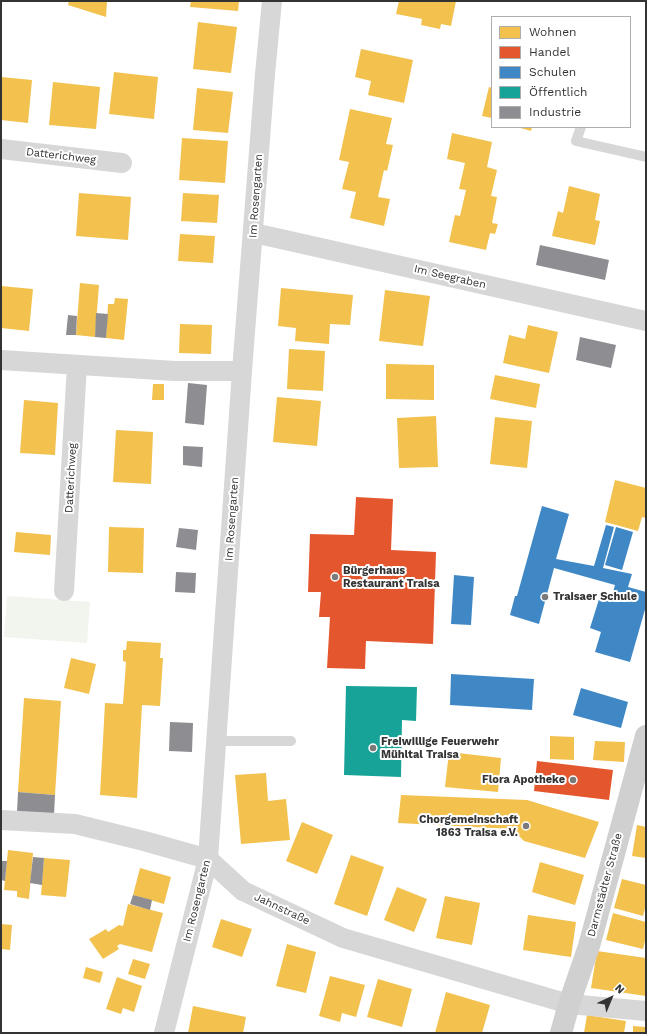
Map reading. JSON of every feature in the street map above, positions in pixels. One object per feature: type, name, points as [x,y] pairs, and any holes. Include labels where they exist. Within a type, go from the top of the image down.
[{"type":"street","name":"Im Rosengarten","points":[[164,1033],[208,859],[242,371],[272,1]]},
{"type":"street","name":"Datterichweg","points":[[1,149],[122,163]]},
{"type":"street","name":"Im Seegraben","points":[[254,233],[646,321]]},
{"type":"street","points":[[1,360],[175,371],[242,371]]},
{"type":"street","name":"Datterichweg","points":[[64,591],[77,365]]},
{"type":"street","name":"Darmstädter Straße","points":[[561,1033],[568,1004],[589,946],[646,736]]},
{"type":"street","name":"Jahnstraße","points":[[1,820],[75,824],[208,859],[243,891],[343,938],[568,1004],[646,1011]]},
{"type":"lane","points":[[581,128],[576,141],[646,157]]},
{"type":"lane","points":[[217,741],[291,741]]},
{"type":"shaded area","points":[[7,596],[90,602],[87,643],[4,637]]},
{"type":"building: Wohnen","points":[[69,1],[107,1],[106,17],[68,5]]},
{"type":"building: Wohnen","points":[[191,1],[239,1],[238,11],[190,7]]},
{"type":"building: Wohnen","points":[[399,1],[456,1],[451,26],[441,24],[440,29],[421,25],[422,19],[396,14]]},
{"type":"building: Wohnen","points":[[198,22],[237,27],[231,73],[193,69]]},
{"type":"building: Wohnen","points":[[361,49],[413,60],[404,103],[368,95],[371,81],[355,77]]},
{"type":"building: Wohnen","points":[[114,72],[158,77],[154,119],[109,114]]},
{"type":"building: Wohnen","points":[[1,77],[32,80],[28,123],[1,120]]},
{"type":"building: Wohnen","points":[[53,82],[100,87],[96,129],[49,125]]},
{"type":"building: Wohnen","points":[[489,87],[491,88],[491,118],[482,116]]},
{"type":"building: Wohnen","points":[[197,88],[233,92],[228,133],[193,130]]},
{"type":"building: Wohnen","points":[[350,109],[392,118],[386,144],[393,145],[387,171],[384,170],[378,197],[390,199],[384,226],[350,218],[356,192],[342,189],[349,162],[339,160]]},
{"type":"building: Wohnen","points":[[520,128],[532,128],[531,131]]},
{"type":"building: Wohnen","points":[[452,133],[492,142],[487,167],[497,170],[491,196],[497,197],[492,223],[498,224],[495,234],[490,233],[486,250],[449,242],[455,215],[460,216],[466,190],[459,189],[465,163],[447,159]]},
{"type":"building: Wohnen","points":[[182,138],[228,141],[225,183],[179,180]]},
{"type":"building: Wohnen","points":[[569,186],[600,194],[595,220],[600,221],[595,245],[552,236],[558,211],[563,213]]},
{"type":"building: Wohnen","points":[[79,193],[131,197],[128,240],[76,236]]},
{"type":"building: Wohnen","points":[[183,193],[219,195],[217,223],[181,221]]},
{"type":"building: Wohnen","points":[[180,234],[215,236],[213,263],[178,261]]},
{"type":"building: Wohnen","points":[[80,283],[99,285],[95,337],[76,335]]},
{"type":"building: Wohnen","points":[[1,286],[33,289],[29,331],[1,328]]},
{"type":"building: Wohnen","points":[[281,288],[353,295],[350,325],[330,324],[329,344],[295,341],[296,328],[278,326]]},
{"type":"building: Wohnen","points":[[385,290],[430,296],[423,346],[379,341]]},
{"type":"building: Wohnen","points":[[115,298],[128,299],[124,340],[106,338],[108,304],[114,304]]},
{"type":"building: Wohnen","points":[[180,324],[212,325],[211,354],[179,353]]},
{"type":"building: Wohnen","points":[[528,325],[558,332],[549,373],[503,363],[509,335],[525,339]]},
{"type":"building: Wohnen","points":[[289,349],[325,351],[323,391],[287,389]]},
{"type":"building: Wohnen","points":[[386,364],[434,365],[434,400],[386,399]]},
{"type":"building: Wohnen","points":[[495,375],[540,384],[536,408],[490,399]]},
{"type":"building: Wohnen","points":[[153,384],[164,384],[164,400],[152,400]]},
{"type":"building: Wohnen","points":[[277,397],[321,401],[317,446],[273,442]]},
{"type":"building: Wohnen","points":[[24,400],[58,403],[55,455],[20,453]]},
{"type":"building: Wohnen","points":[[436,416],[438,467],[399,468],[397,418]]},
{"type":"building: Wohnen","points":[[495,417],[532,421],[527,468],[490,464]]},
{"type":"building: Wohnen","points":[[116,430],[153,432],[151,484],[113,482]]},
{"type":"building: Wohnen","points":[[615,480],[646,488],[646,518],[642,517],[638,531],[605,522]]},
{"type":"building: Wohnen","points":[[109,527],[144,528],[143,573],[108,572]]},
{"type":"building: Wohnen","points":[[16,532],[51,535],[50,555],[14,552]]},
{"type":"building: Wohnen","points":[[127,641],[161,643],[160,658],[163,658],[160,706],[142,705],[137,798],[100,795],[105,703],[123,704],[126,662],[123,661],[123,650],[126,650]]},
{"type":"building: Wohnen","points":[[71,658],[96,664],[89,694],[64,688]]},
{"type":"building: Wohnen","points":[[24,698],[61,701],[55,795],[18,792]]},
{"type":"building: Wohnen","points":[[550,736],[574,737],[574,760],[550,759]]},
{"type":"building: Wohnen","points":[[595,741],[625,742],[624,762],[593,760]]},
{"type":"building: Wohnen","points":[[449,752],[501,758],[498,792],[445,787]]},
{"type":"building: Wohnen","points":[[266,773],[268,801],[286,799],[290,840],[241,844],[235,775]]},
{"type":"building: Wohnen","name":"Chorgemeinschaft 1863 Traisa e.V.","points":[[401,795],[527,800],[599,822],[585,858],[524,841],[512,829],[398,823]]},
{"type":"building: Wohnen","points":[[302,822],[333,835],[317,874],[286,861]]},
{"type":"building: Wohnen","points":[[637,825],[646,827],[646,858],[632,856]]},
{"type":"building: Wohnen","points":[[8,850],[33,853],[29,899],[17,897],[17,891],[4,890]]},
{"type":"building: Wohnen","points":[[351,855],[384,867],[367,916],[334,904]]},
{"type":"building: Wohnen","points":[[44,858],[70,860],[66,897],[41,895]]},
{"type":"building: Wohnen","points":[[540,862],[584,875],[575,905],[532,892]]},
{"type":"building: Wohnen","points":[[140,868],[171,877],[164,904],[133,895]]},
{"type":"building: Wohnen","points":[[622,879],[646,885],[646,905],[643,916],[614,908]]},
{"type":"building: Wohnen","points":[[397,887],[427,899],[414,932],[384,920]]},
{"type":"building: Wohnen","points":[[445,896],[480,903],[472,945],[436,938]]},
{"type":"building: Wohnen","points":[[128,904],[163,913],[152,952],[120,944],[117,946],[119,949],[103,959],[89,939],[106,929],[108,932],[119,925],[123,926]]},
{"type":"building: Wohnen","points":[[613,913],[646,922],[646,937],[643,949],[606,940]]},
{"type":"building: Wohnen","points":[[528,915],[576,922],[571,957],[523,950]]},
{"type":"building: Wohnen","points":[[221,919],[252,929],[242,957],[212,947]]},
{"type":"building: Wohnen","points":[[1,924],[12,925],[10,950],[1,949]]},
{"type":"building: Wohnen","points":[[287,944],[316,952],[306,993],[276,986]]},
{"type":"building: Wohnen","points":[[597,951],[646,958],[646,996],[591,988]]},
{"type":"building: Wohnen","points":[[133,959],[150,964],[145,979],[128,974]]},
{"type":"building: Wohnen","points":[[86,967],[103,972],[100,983],[83,978]]},
{"type":"building: Wohnen","points":[[330,976],[365,985],[356,1017],[342,1013],[340,1022],[319,1016]]},
{"type":"building: Wohnen","points":[[117,977],[142,986],[134,1012],[123,1008],[121,1014],[106,1009]]},
{"type":"building: Wohnen","points":[[378,979],[412,989],[402,1027],[367,1017]]},
{"type":"building: Wohnen","points":[[446,992],[490,1005],[482,1033],[435,1033]]},
{"type":"building: Wohnen","points":[[193,1006],[246,1017],[243,1033],[188,1033]]},
{"type":"building: Wohnen","points":[[587,1015],[626,1021],[624,1033],[584,1033]]},
{"type":"building: Wohnen","points":[[633,1026],[646,1027],[646,1033],[633,1033]]},
{"type":"building: Handel","points":[[356,497],[393,499],[391,550],[436,552],[433,644],[366,641],[365,669],[327,668],[330,617],[319,617],[321,592],[308,592],[310,534],[354,535]]},
{"type":"building: Handel","name":"Flora Apotheke","points":[[537,761],[613,770],[609,800],[534,791]]},
{"type":"building: Schulen","points":[[542,506],[569,514],[556,559],[594,566],[606,525],[614,527],[603,568],[632,574],[628,587],[646,592],[646,606],[630,662],[595,652],[601,632],[590,628],[600,596],[611,599],[615,585],[554,568],[539,624],[510,615],[515,596],[517,596]]},
{"type":"building: Schulen","points":[[616,527],[633,532],[622,570],[605,565]]},
{"type":"building: Schulen","points":[[454,575],[474,577],[471,625],[451,624]]},
{"type":"building: Schulen","points":[[451,674],[534,679],[532,710],[450,705]]},
{"type":"building: Schulen","points":[[581,688],[628,702],[621,728],[573,715]]},
{"type":"building: Öffentlich","name":"Freiwillige Feuerwehr Mühltal Traisa","points":[[346,686],[417,687],[416,721],[402,720],[401,777],[344,775]]},
{"type":"building: Industrie","points":[[540,245],[609,260],[605,280],[536,265]]},
{"type":"building: Industrie","points":[[96,313],[108,314],[106,338],[95,337]]},
{"type":"building: Industrie","points":[[68,315],[77,316],[76,335],[66,335]]},
{"type":"building: Industrie","points":[[580,337],[616,345],[611,368],[576,360]]},
{"type":"building: Industrie","points":[[188,383],[207,385],[204,425],[185,423]]},
{"type":"building: Industrie","points":[[183,446],[203,447],[202,467],[183,465]]},
{"type":"building: Industrie","points":[[179,528],[198,530],[196,550],[176,547]]},
{"type":"building: Industrie","points":[[176,572],[196,573],[195,593],[175,592]]},
{"type":"building: Industrie","points":[[170,722],[193,723],[192,752],[169,751]]},
{"type":"building: Industrie","points":[[18,792],[55,795],[54,815],[17,812]]},
{"type":"building: Industrie","points":[[33,857],[44,858],[42,885],[30,883]]},
{"type":"building: Industrie","points":[[1,861],[7,861],[5,881],[1,880]]},
{"type":"building: Industrie","points":[[133,895],[152,900],[150,910],[130,904]]},
{"type":"place","name":"Bürgerhaus Restaurant Traisa","points":[[335,577]]},
{"type":"place","name":"Traisaer Schule","points":[[545,597]]},
{"type":"place","name":"Freiwillige Feuerwehr Mühltal Traisa","points":[[373,748]]},
{"type":"place","name":"Flora Apotheke","points":[[573,780]]},
{"type":"place","name":"Chorgemeinschaft 1863 Traisa e.V.","points":[[526,826]]}]
